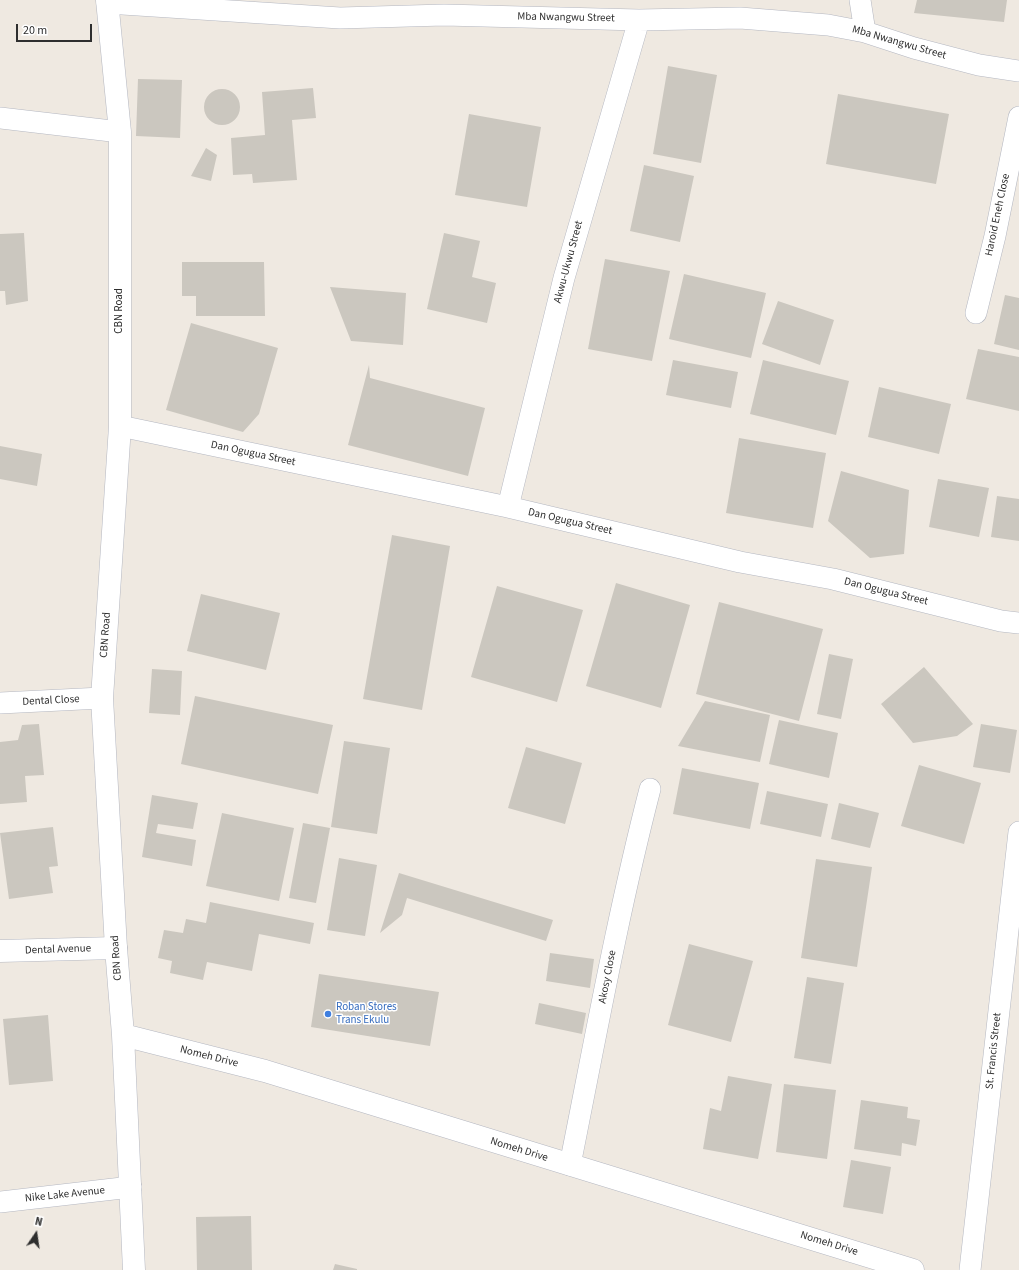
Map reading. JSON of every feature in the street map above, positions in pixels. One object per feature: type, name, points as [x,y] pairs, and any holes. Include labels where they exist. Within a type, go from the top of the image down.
[{"type":"main road","name":"CBN Road","points":[[107,1],[120,132],[120,426],[102,698],[116,948],[123,1035],[134,1270]]},
{"type":"main road","name":"Dental Avenue","points":[[0,951],[116,948]]},
{"type":"main road","name":"Nomeh Drive","points":[[123,1035],[265,1071],[913,1270]]},
{"type":"street","points":[[860,0],[865,32]]},
{"type":"street","name":"Mba Nwangwu Street","points":[[107,1],[340,18],[444,15],[639,20],[740,18],[828,25],[865,32],[914,48],[979,65],[1019,72]]},
{"type":"street","name":"Akwu-Ukwu Street","points":[[508,507],[564,278],[639,20]]},
{"type":"street","name":"Haroid Eneh Close","points":[[976,313],[995,236],[1019,117]]},
{"type":"street","points":[[0,118],[120,132]]},
{"type":"street","name":"Dan Ogugua Street","points":[[120,426],[508,507],[740,562],[833,579],[1001,620],[1019,623]]},
{"type":"street","name":"Dental Close","points":[[0,703],[102,698]]},
{"type":"street","name":"Akosy Close","points":[[570,1165],[631,868],[650,789]]},
{"type":"street","name":"St. Francis Street","points":[[970,1270],[972,1235],[1019,832]]},
{"type":"street","name":"Nike Lake Avenue","points":[[0,1202],[131,1187]]},
{"type":"building","points":[[917,0],[1007,0],[1004,22],[914,13]]},
{"type":"building","points":[[668,66],[717,75],[701,163],[653,154]]},
{"type":"building","points":[[138,79],[182,80],[180,138],[136,136]]},
{"type":"building","points":[[313,88],[316,118],[292,120],[297,180],[253,183],[252,174],[233,175],[231,138],[265,135],[262,92]]},
{"type":"building","points":[[225,89],[235,94],[239,100],[239,114],[235,120],[229,124],[219,125],[209,120],[205,114],[204,104],[209,94],[215,90]]},
{"type":"building","points":[[838,94],[949,114],[936,184],[826,164]]},
{"type":"building","points":[[469,114],[541,127],[527,207],[455,195]]},
{"type":"building","points":[[206,148],[217,155],[211,181],[191,176]]},
{"type":"building","points":[[644,165],[694,176],[680,242],[630,231]]},
{"type":"building","points":[[24,233],[28,301],[6,305],[5,291],[0,291],[0,234]]},
{"type":"building","points":[[444,233],[480,241],[472,277],[496,283],[487,323],[427,309]]},
{"type":"building","points":[[605,259],[670,271],[652,361],[588,349]]},
{"type":"building","points":[[182,262],[264,262],[265,316],[196,316],[196,296],[182,296]]},
{"type":"building","points":[[684,274],[766,293],[751,358],[669,339]]},
{"type":"building","points":[[330,287],[406,293],[403,345],[351,341]]},
{"type":"building","points":[[1005,295],[1019,298],[1019,350],[994,344]]},
{"type":"building","points":[[778,301],[834,320],[820,365],[762,344]]},
{"type":"building","points":[[191,323],[278,348],[259,414],[243,432],[166,410]]},
{"type":"building","points":[[978,349],[1019,357],[1019,411],[966,399]]},
{"type":"building","points":[[673,360],[738,372],[731,408],[666,395]]},
{"type":"building","points":[[763,360],[849,381],[836,435],[750,414]]},
{"type":"building","points":[[369,365],[370,378],[485,408],[468,476],[348,445]]},
{"type":"building","points":[[879,387],[951,404],[939,454],[868,437]]},
{"type":"building","points":[[739,438],[826,453],[813,528],[726,513]]},
{"type":"building","points":[[0,446],[42,454],[37,486],[0,479]]},
{"type":"building","points":[[841,471],[909,490],[904,554],[870,558],[828,521]]},
{"type":"building","points":[[938,479],[989,488],[979,537],[929,527]]},
{"type":"building","points":[[997,496],[1019,499],[1019,541],[991,537]]},
{"type":"building","points":[[392,535],[450,546],[422,710],[363,699]]},
{"type":"building","points":[[616,583],[690,605],[661,708],[586,686]]},
{"type":"building","points":[[497,586],[583,610],[557,702],[471,677]]},
{"type":"building","points":[[201,594],[280,613],[266,670],[187,651]]},
{"type":"building","points":[[719,602],[823,629],[799,721],[696,694]]},
{"type":"building","points":[[829,654],[853,659],[841,719],[817,714]]},
{"type":"building","points":[[924,667],[973,724],[957,736],[913,743],[881,704]]},
{"type":"building","points":[[152,669],[182,671],[180,715],[149,713]]},
{"type":"building","points":[[195,696],[333,725],[318,794],[181,764]]},
{"type":"building","points":[[705,701],[770,715],[760,762],[678,746]]},
{"type":"building","points":[[779,720],[838,733],[829,778],[769,764]]},
{"type":"building","points":[[39,724],[44,775],[25,776],[27,802],[0,804],[0,742],[18,740],[22,725]]},
{"type":"building","points":[[981,724],[1017,730],[1010,773],[973,767]]},
{"type":"building","points":[[344,741],[390,748],[377,834],[331,827]]},
{"type":"building","points":[[526,747],[582,763],[565,824],[508,808]]},
{"type":"building","points":[[919,765],[981,783],[964,844],[901,826]]},
{"type":"building","points":[[682,768],[759,783],[750,829],[673,814]]},
{"type":"building","points":[[767,791],[828,804],[821,837],[760,824]]},
{"type":"building","points":[[152,795],[198,803],[193,829],[158,824],[156,833],[196,840],[192,866],[142,857]]},
{"type":"building","points":[[839,803],[879,813],[870,848],[831,839]]},
{"type":"building","points":[[222,813],[294,828],[279,901],[206,886]]},
{"type":"building","points":[[303,823],[330,828],[316,903],[289,898]]},
{"type":"building","points":[[53,827],[58,866],[49,867],[53,893],[9,899],[0,833]]},
{"type":"building","points":[[339,858],[377,865],[365,936],[327,930]]},
{"type":"building","points":[[816,859],[872,867],[857,967],[801,958]]},
{"type":"building","points":[[399,873],[553,920],[546,941],[407,898],[402,915],[380,933]]},
{"type":"building","points":[[210,902],[314,923],[310,944],[259,934],[252,971],[207,962],[203,980],[170,973],[172,961],[158,958],[164,930],[183,933],[186,919],[206,923]]},
{"type":"building","points":[[689,944],[753,961],[731,1042],[668,1025]]},
{"type":"building","points":[[550,953],[594,959],[590,988],[546,981]]},
{"type":"building","points":[[319,974],[439,992],[430,1046],[311,1027]]},
{"type":"building","points":[[807,977],[844,983],[831,1064],[794,1058]]},
{"type":"building","points":[[539,1003],[586,1013],[582,1034],[535,1024]]},
{"type":"building","points":[[48,1015],[53,1081],[9,1085],[3,1019]]},
{"type":"building","points":[[728,1076],[772,1084],[758,1159],[703,1149],[710,1108],[721,1111]]},
{"type":"building","points":[[784,1084],[836,1090],[827,1159],[776,1152]]},
{"type":"building","points":[[861,1100],[908,1107],[907,1118],[920,1120],[916,1146],[902,1143],[901,1156],[854,1149]]},
{"type":"building","points":[[851,1160],[891,1167],[883,1214],[843,1207]]},
{"type":"building","points":[[251,1216],[252,1270],[197,1270],[196,1217]]},
{"type":"building","points":[[335,1264],[357,1269],[357,1270],[333,1270]]},
{"type":"place","name":"Roban Stores Trans Ekulu","points":[[328,1014]]}]
